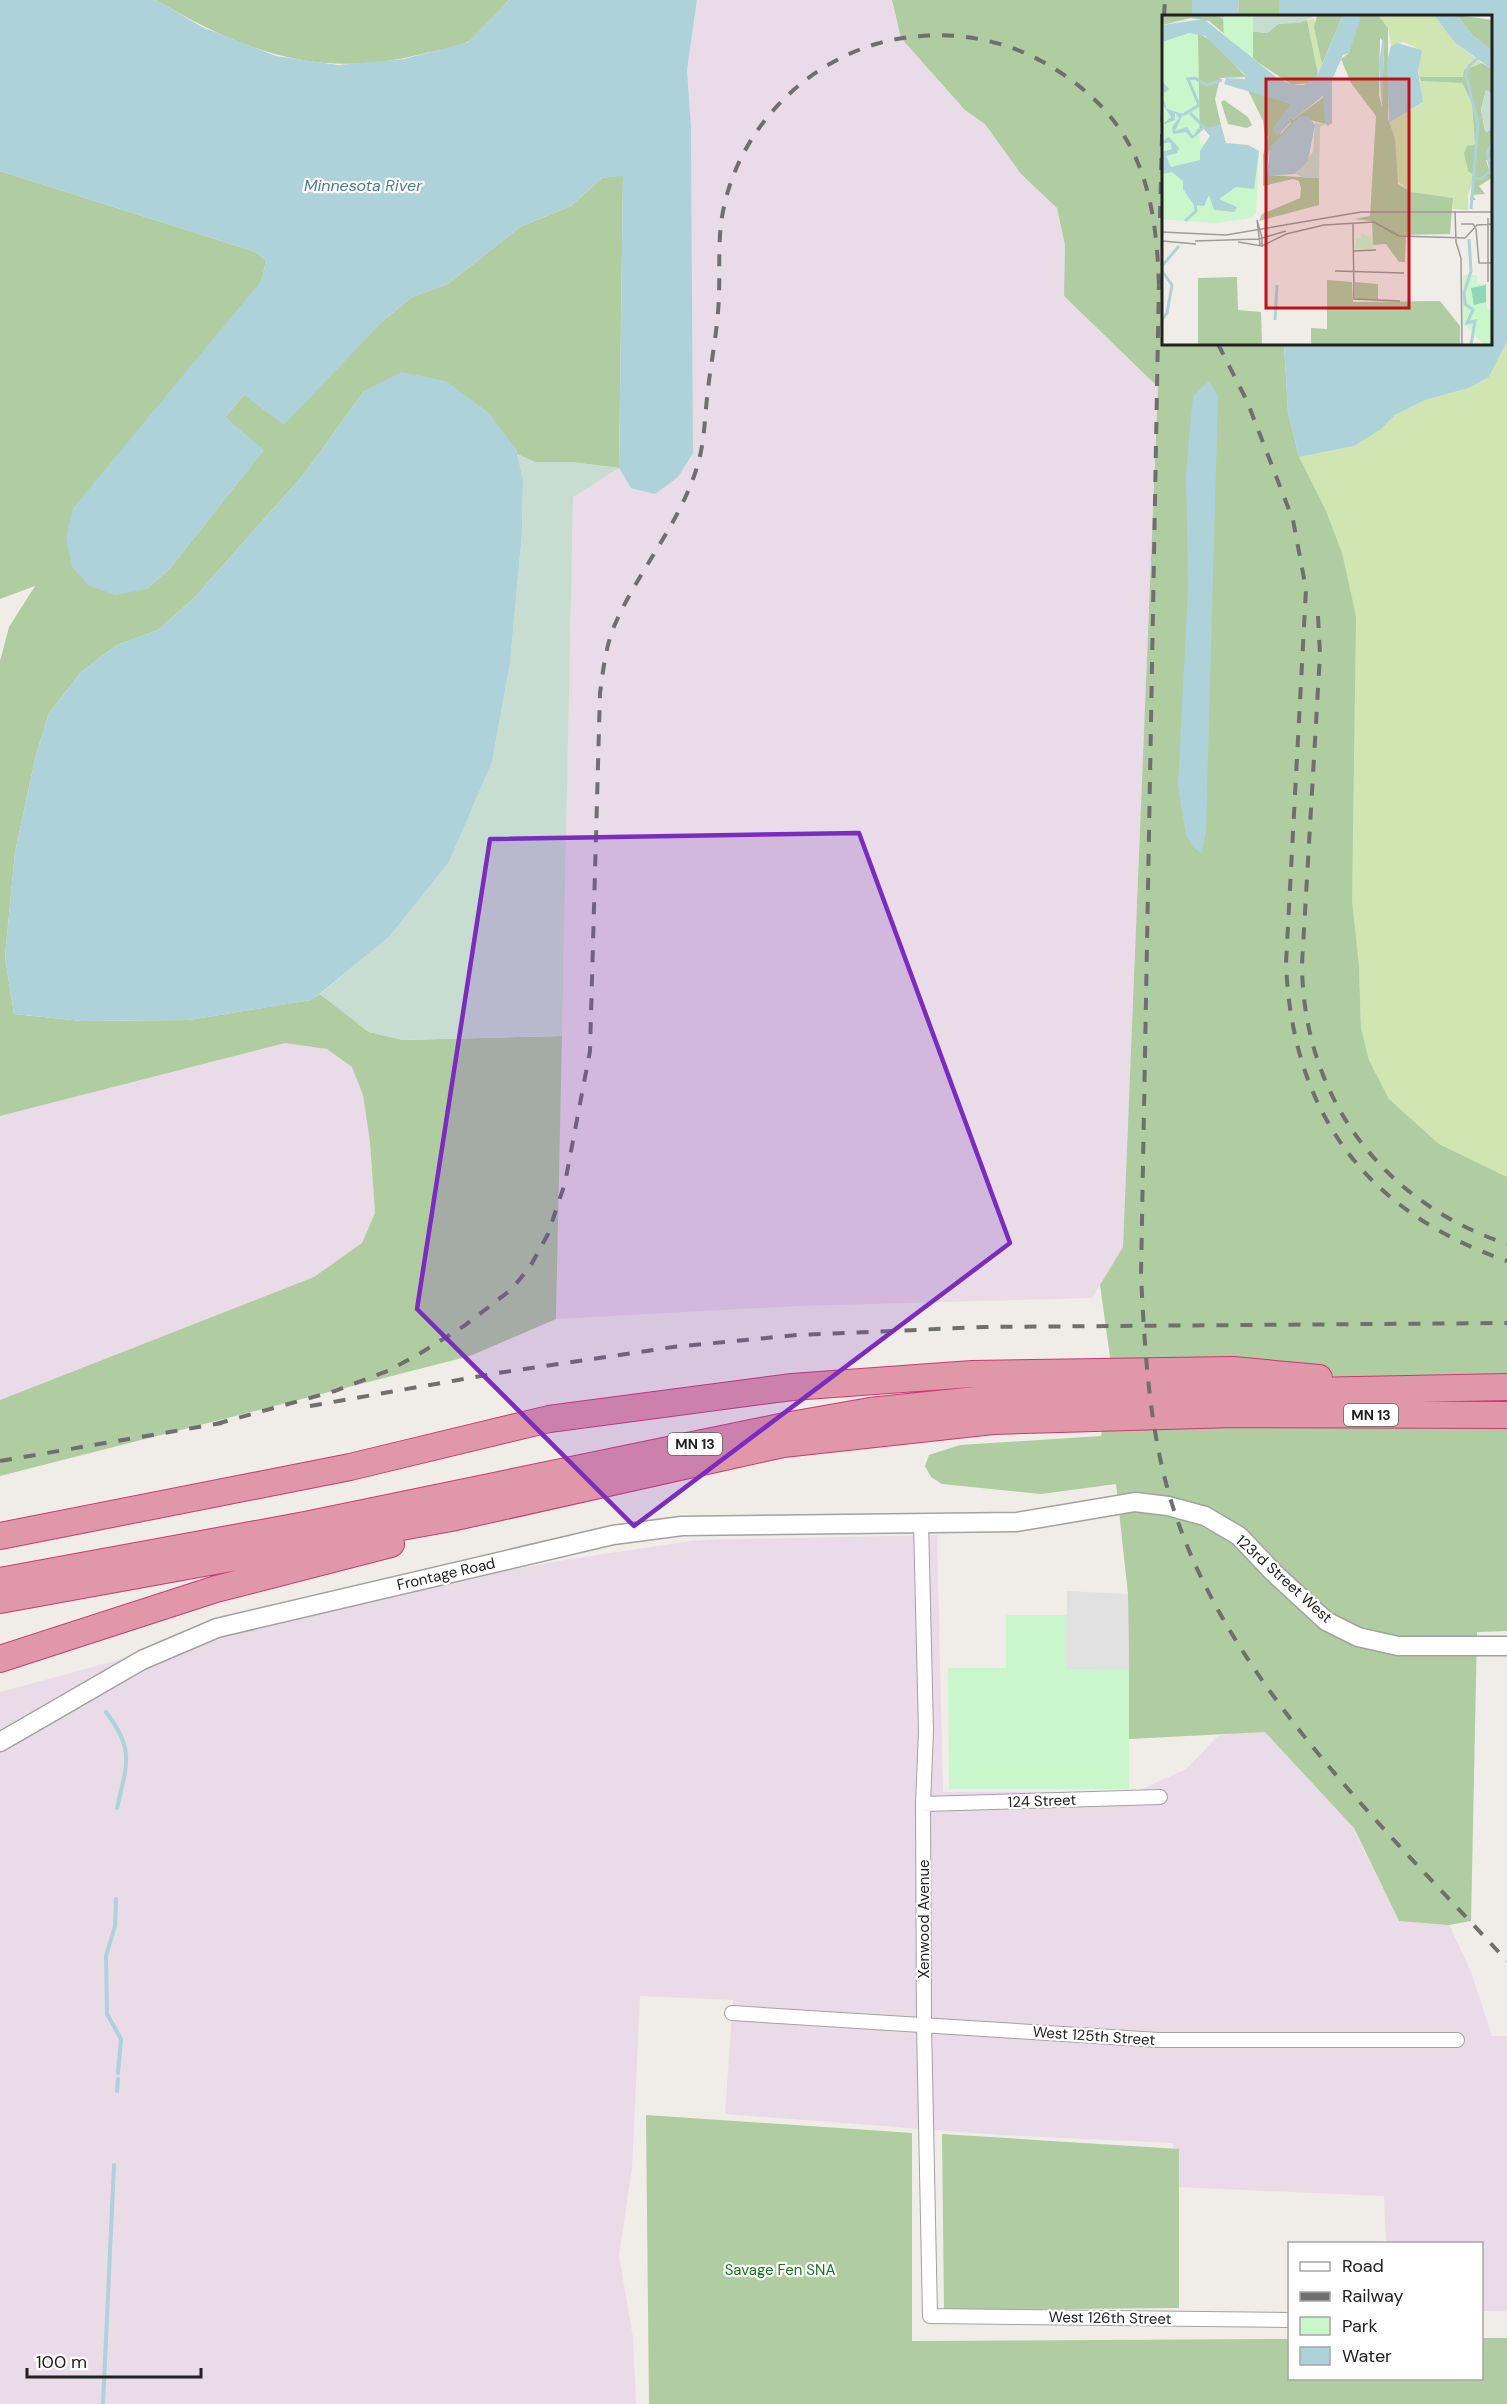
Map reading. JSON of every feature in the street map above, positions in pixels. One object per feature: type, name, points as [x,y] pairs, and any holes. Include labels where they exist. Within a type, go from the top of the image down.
[{"type":"highway","points":[[0,1536],[350,1467],[549,1419],[792,1387],[972,1374],[1233,1370],[1282,1373],[1400,1389]]},
{"type":"highway","name":"MN 13","points":[[0,1581],[305,1525],[785,1426],[870,1411],[1005,1397],[1507,1387]]},
{"type":"highway","name":"MN 13","points":[[0,1600],[451,1518],[783,1444],[993,1421],[1234,1414],[1507,1415]]},
{"type":"highway","points":[[0,1659],[216,1589],[408,1540],[517,1503]]},
{"type":"street","name":"123rd Street West","points":[[921,1522],[1017,1522],[1135,1502],[1168,1506],[1205,1516],[1239,1536],[1273,1572],[1326,1621],[1359,1636],[1398,1646],[1507,1646]]},
{"type":"street","name":"Frontage Road","points":[[0,1742],[142,1660],[218,1628],[613,1535],[693,1525],[921,1522]]},
{"type":"street","name":"Xenwood Avenue","points":[[921,1522],[926,1731],[923,1804],[924,2025],[930,2316]]},
{"type":"street","name":"124 Street","points":[[923,1804],[1160,1797]]},
{"type":"street","name":"West 125th Street","points":[[732,2013],[1158,2040],[1457,2040]]},
{"type":"street","name":"West 126th Street","points":[[930,2316],[1288,2320]]},
{"type":"highlighted area","points":[[859,833],[1010,1243],[634,1526],[417,1309],[490,839]]},
{"type":"shaded area","points":[[697,0],[892,0],[901,38],[965,110],[985,124],[1021,174],[1057,208],[1065,245],[1064,296],[1158,387],[1123,1247],[1092,1298],[798,1306],[556,1319],[573,497],[619,468],[631,488],[693,453],[691,126],[687,70]]},
{"type":"shaded area","points":[[285,1043],[328,1049],[352,1067],[363,1095],[370,1142],[375,1213],[362,1243],[314,1277],[0,1400],[0,1116]]},
{"type":"shaded area","points":[[937,1535],[943,1792],[1136,1792],[1186,1769],[1218,1736],[1259,1728],[1320,1773],[1352,1826],[1399,1921],[1448,1922],[1471,1972],[1492,2036],[1507,2036],[1507,2311],[1483,2311],[1483,2242],[1386,2242],[1384,2196],[1176,2187],[1173,2143],[1001,2135],[725,2114],[733,2000],[640,1996],[632,2168],[619,2255],[633,2338],[636,2404],[0,2404],[0,1692],[197,1639],[423,1586],[570,1559],[698,1540]]},
{"type":"shaded area","points":[[1067,1591],[1128,1594],[1129,1670],[1066,1669]]},
{"type":"green space","points":[[156,0],[509,0],[477,35],[462,44],[385,61],[350,64],[316,62],[252,47],[220,34]]},
{"type":"green space","points":[[892,0],[1192,0],[1192,15],[1162,15],[1162,345],[1284,345],[1288,412],[1299,457],[1326,511],[1342,553],[1356,616],[1352,901],[1359,965],[1361,1028],[1369,1060],[1389,1099],[1439,1144],[1507,1177],[1507,1631],[1477,1632],[1471,1921],[1449,1925],[1399,1921],[1354,1828],[1265,1732],[1129,1739],[1128,1594],[1116,1484],[1041,1494],[942,1484],[931,1477],[925,1466],[929,1455],[960,1445],[1101,1436],[1111,1364],[1100,1285],[1123,1247],[1158,387],[1064,296],[1065,245],[1057,208],[1021,174],[985,124],[965,110],[901,38]]},
{"type":"green space","points":[[1239,0],[1279,0],[1279,15],[1238,15]]},
{"type":"green space","points":[[0,171],[253,251],[266,260],[262,280],[147,589],[171,567],[263,451],[225,417],[244,395],[383,321],[412,297],[448,284],[520,227],[571,206],[602,178],[623,175],[619,468],[570,462],[535,462],[517,454],[516,449],[364,391],[304,474],[194,598],[158,630],[117,645],[81,672],[49,713],[36,755],[15,852],[5,957],[14,1014],[82,1021],[189,1020],[311,1000],[320,994],[369,1032],[403,1040],[562,1036],[556,1319],[470,1356],[0,1476],[0,1400],[314,1277],[362,1243],[375,1213],[370,1142],[363,1095],[352,1067],[327,1049],[285,1043],[0,1116],[0,661],[9,627],[35,586],[0,599]]},
{"type":"green space","points":[[1507,340],[1507,1177],[1439,1144],[1389,1099],[1369,1060],[1361,1028],[1359,965],[1299,457],[1354,446],[1380,430],[1395,415],[1425,400],[1469,388],[1489,377]]},
{"type":"green space","points":[[517,454],[535,462],[570,462],[619,468],[573,497],[562,1036],[403,1040],[369,1032],[320,994],[389,937],[449,862],[492,762],[510,663],[522,534],[523,479]]},
{"type":"green space","points":[[1006,1615],[1067,1615],[1066,1669],[1129,1670],[1129,1789],[949,1789],[948,1668],[1006,1668]]},
{"type":"green space","name":"Savage Fen SNA","points":[[646,2115],[912,2133],[912,2341],[1288,2339],[1288,2380],[1483,2380],[1483,2338],[1507,2338],[1507,2404],[649,2404]]},
{"type":"green space","points":[[942,2134],[1179,2149],[1179,2308],[944,2310]]},
{"type":"water","name":"Minnesota River","points":[[0,0],[156,0],[202,27],[276,56],[338,65],[404,59],[468,42],[509,0],[697,0],[687,70],[691,126],[693,453],[678,477],[655,494],[631,488],[619,468],[623,176],[602,178],[571,206],[520,227],[448,284],[412,297],[383,321],[284,425],[244,395],[225,417],[264,450],[171,567],[147,589],[116,595],[89,586],[72,567],[66,538],[73,508],[262,280],[266,260],[253,251],[0,171]]},
{"type":"water","points":[[1192,0],[1239,0],[1238,15],[1192,15]]},
{"type":"water","points":[[1279,0],[1507,0],[1507,341],[1489,377],[1469,388],[1425,400],[1395,415],[1380,430],[1354,446],[1299,457],[1288,412],[1284,345],[1492,345],[1492,15],[1279,15]]},
{"type":"water","points":[[402,372],[446,381],[489,413],[516,449],[523,479],[522,534],[510,663],[492,762],[449,862],[389,937],[312,1000],[189,1020],[82,1021],[14,1014],[5,957],[15,852],[36,755],[49,713],[81,672],[117,645],[158,630],[194,598],[304,474],[364,391]]},
{"type":"water","points":[[1209,381],[1218,396],[1206,831],[1202,854],[1193,847],[1186,836],[1178,785],[1188,588],[1186,472],[1193,396]]},
{"type":"waterway","points":[[106,1712],[125,1747],[126,1768],[117,1808]]},
{"type":"waterway","points":[[116,1899],[115,1926],[106,1956],[107,2014],[121,2039],[118,2073]]},
{"type":"waterway","points":[[117,2091],[118,2079]]},
{"type":"waterway","points":[[103,2404],[114,2165]]},
{"type":"railway","points":[[1164,15],[1165,0]]},
{"type":"railway","points":[[216,1424],[335,1391],[390,1370],[419,1354],[464,1326],[512,1289],[531,1265],[548,1234],[565,1183],[590,1051],[600,693],[606,653],[613,629],[623,608],[682,504],[699,460],[717,322],[722,217],[729,187],[741,159],[756,133],[775,109],[796,87],[821,69],[848,55],[897,39],[918,36],[961,36],[1004,45],[1024,53],[1043,62],[1075,83],[1100,105],[1120,130],[1135,156],[1146,185],[1153,217],[1159,287]]},
{"type":"railway","points":[[1160,218],[1162,136]]},
{"type":"railway","points":[[1159,278],[1141,1276],[1149,1391],[1158,1448],[1172,1504],[1197,1569],[1230,1631],[1270,1691],[1314,1749],[1362,1805],[1507,1961]]},
{"type":"railway","points":[[1219,345],[1247,401],[1293,520],[1306,589],[1286,963],[1291,1017],[1303,1066],[1321,1110],[1346,1150],[1377,1185],[1414,1215],[1457,1240],[1507,1261]]},
{"type":"railway","points":[[1318,616],[1320,654],[1302,964],[1306,1012],[1317,1058],[1334,1100],[1358,1138],[1387,1172],[1422,1201],[1462,1225],[1507,1244]]},
{"type":"railway","points":[[310,1406],[498,1373],[673,1347],[797,1335],[984,1327],[1507,1323]]},
{"type":"railway","points":[[0,1461],[222,1423]]}]
